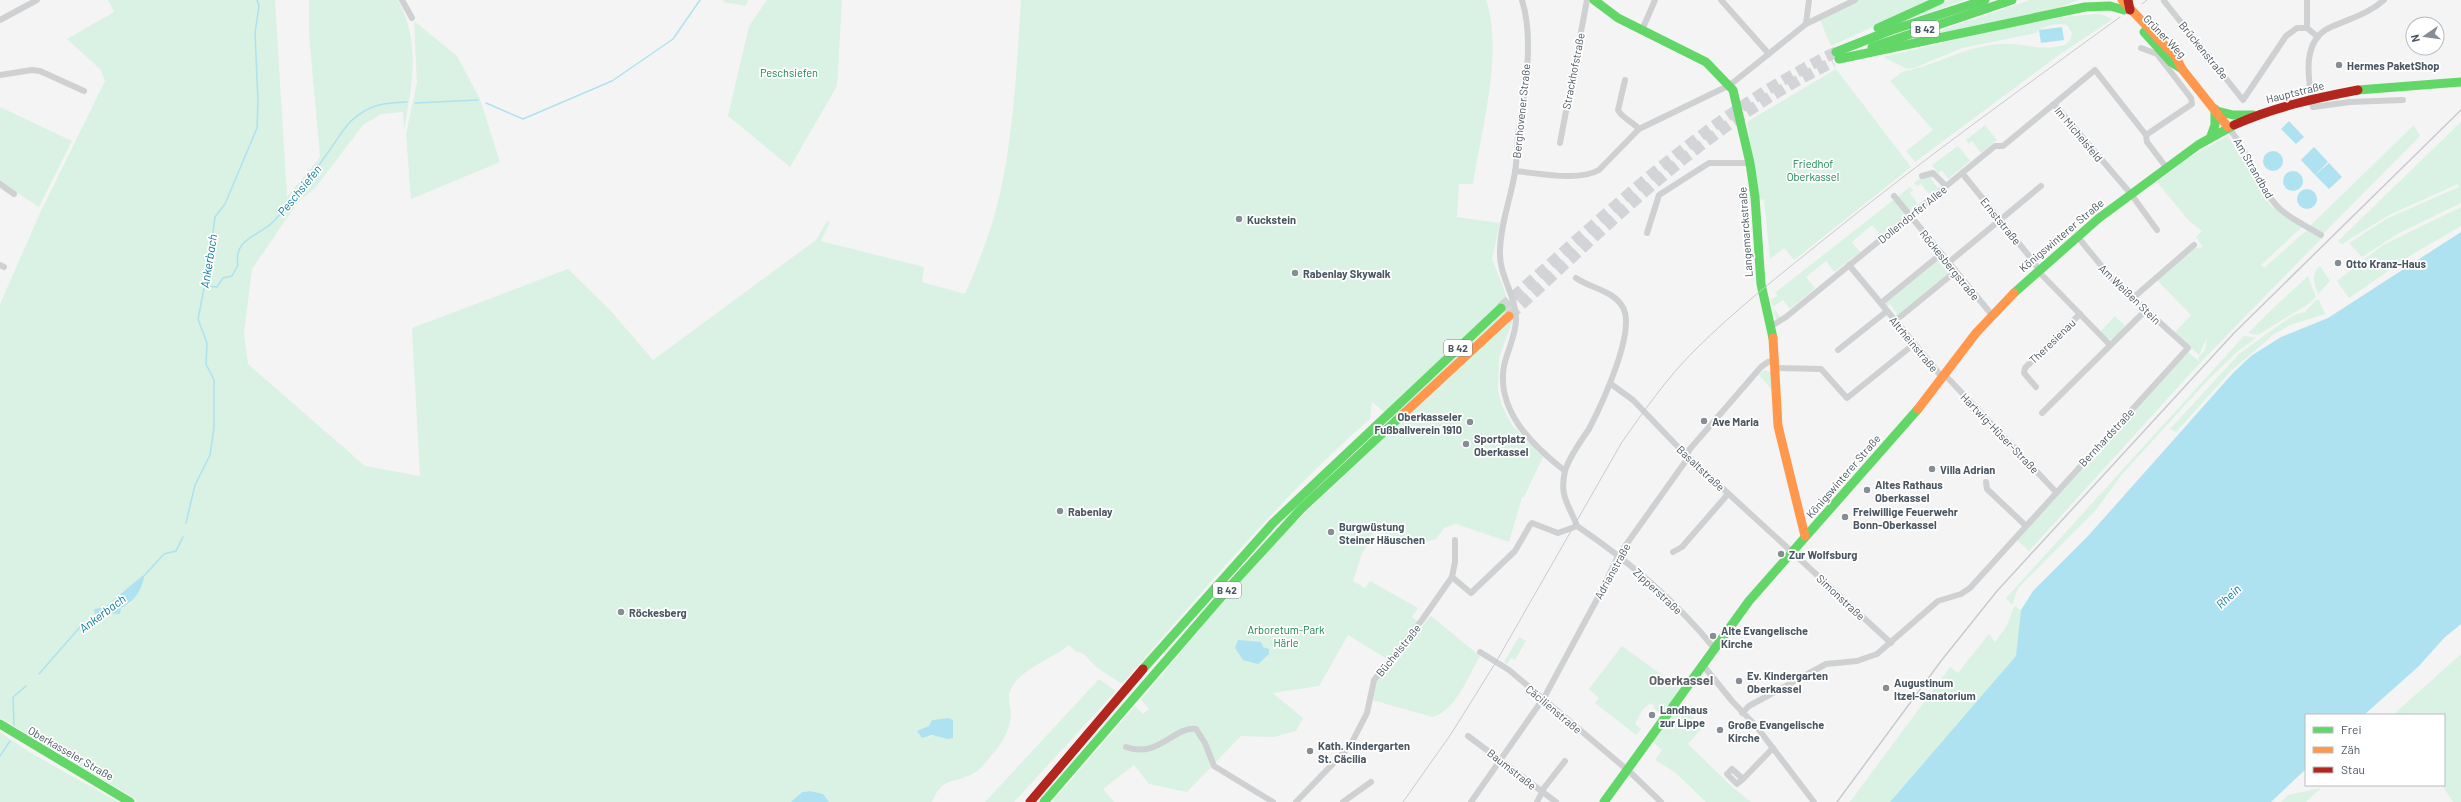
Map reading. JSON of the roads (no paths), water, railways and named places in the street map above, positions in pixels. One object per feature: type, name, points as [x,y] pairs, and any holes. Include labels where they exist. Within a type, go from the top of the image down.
[{"type":"main road","name":"Langemarckstraße","points":[[1594,0],[1618,18],[1706,62],[1730,85],[1735,97],[1750,163],[1755,197],[1761,284],[1776,364],[1778,426],[1804,536]]},
{"type":"main road","name":"B 42","points":[[1838,56],[1851,40],[1940,0]]},
{"type":"main road","name":"B 42","points":[[1838,56],[1889,31],[1985,0]]},
{"type":"main road","name":"B 42","points":[[1838,56],[2012,0]]},
{"type":"main road","name":"B 42","points":[[2062,12],[2092,0]]},
{"type":"main road","name":"Grüner Weg","points":[[2115,0],[2127,10],[2171,62],[2182,69],[2216,109],[2228,127]]},
{"type":"main road","name":"Grüner Weg","points":[[2122,0],[2127,10]]},
{"type":"main road","points":[[2127,10],[2128,0]]},
{"type":"main road","name":"B 42","points":[[1838,56],[2062,12],[2095,7],[2119,7],[2127,10]]},
{"type":"main road","name":"Hauptstraße","points":[[2153,178],[2166,167],[2211,136],[2256,115],[2312,99],[2365,89],[2458,82]]},
{"type":"main road","points":[[2211,136],[2215,125],[2216,109],[2233,115],[2256,115]]},
{"type":"main road","name":"Königswinterer Straße","points":[[1604,802],[1702,664],[1755,594],[1804,536],[1916,411],[1992,315],[2038,269],[2077,236],[2153,178]]},
{"type":"main road","name":"B 42","points":[[1030,802],[1177,629],[1273,523],[1501,308]]},
{"type":"main road","name":"B 42","points":[[1044,802],[1235,581],[1300,509],[1509,316]]},
{"type":"main road","name":"Oberkasseler Straße","points":[[0,724],[130,802]]},
{"type":"street","points":[[0,20],[37,0]]},
{"type":"street","points":[[402,0],[412,18]]},
{"type":"street","name":"Berghovener Straße","points":[[1522,0],[1527,27],[1527,50],[1515,171],[1550,174],[1592,174],[1599,170],[1639,129],[1730,85],[1806,24],[1855,0]]},
{"type":"street","name":"Strackhofstraße","points":[[1560,143],[1587,0]]},
{"type":"street","points":[[1642,30],[1655,0]]},
{"type":"street","points":[[1720,0],[1770,54]]},
{"type":"street","points":[[1806,24],[1809,0]]},
{"type":"street","points":[[2307,0],[2307,28],[2318,36]]},
{"type":"street","points":[[2384,0],[2364,14],[2327,29],[2318,36],[2310,52],[2312,99],[2314,107],[2318,108],[2350,102],[2403,100]]},
{"type":"street","name":"Brückenstraße","points":[[2164,1],[2243,100],[2256,83],[2286,36],[2297,28],[2307,28]]},
{"type":"street","name":"Grüner Weg","points":[[2140,48],[2157,54],[2191,98],[2192,104],[2146,136]]},
{"type":"street","points":[[0,75],[40,70],[84,91]]},
{"type":"street","name":"Im Michelsfeld","points":[[2131,194],[2054,104],[2095,70],[2146,136],[2147,142],[2166,167]]},
{"type":"street","points":[[1625,80],[1618,103],[1618,112],[1639,129]]},
{"type":"street","name":"Dollendorfer Allee","points":[[1770,327],[1782,320],[1995,146],[2003,146],[2054,104]]},
{"type":"street","name":"Am Strandbad","points":[[2228,127],[2241,144],[2271,199],[2278,208],[2321,235]]},
{"type":"street","points":[[1647,233],[1659,195],[1709,163],[1750,163]]},
{"type":"street","points":[[1515,171],[1500,252],[1502,268],[1511,290],[1516,314],[1513,337],[1504,368],[1504,392],[1515,421],[1565,471]]},
{"type":"street","points":[[1922,176],[1933,172],[1946,186]]},
{"type":"street","name":"Ernststraße","points":[[1962,173],[2038,269]]},
{"type":"street","points":[[0,184],[14,194]]},
{"type":"street","points":[[1948,263],[2041,186]]},
{"type":"street","points":[[2131,194],[2157,230]]},
{"type":"street","name":"Röckesbergstraße","points":[[1894,196],[1955,272],[1992,315]]},
{"type":"street","name":"Am Weißen Stein","points":[[2077,236],[2113,280],[2188,348]]},
{"type":"street","points":[[2133,298],[2194,245]]},
{"type":"street","points":[[1881,303],[1941,254]]},
{"type":"street","name":"Altrheinstraße","points":[[1849,266],[1914,344],[1943,376]]},
{"type":"street","name":"Theresienau","points":[[2038,269],[2110,345]]},
{"type":"street","points":[[1895,321],[1955,272]]},
{"type":"street","points":[[1452,577],[1471,593],[1515,551],[1532,523],[1558,533],[1577,526],[1564,497],[1565,471],[1611,384],[1627,322],[1624,309],[1614,296],[1586,285],[1576,278]]},
{"type":"street","points":[[2042,413],[2146,310]]},
{"type":"street","name":"Altrheinstraße","points":[[1838,350],[1887,311]]},
{"type":"street","name":"Theresienau","points":[[2036,387],[2024,373],[2025,368],[2080,314]]},
{"type":"street","points":[[1776,364],[1821,369],[1847,398],[1914,344]]},
{"type":"street","name":"Bernhardstraße","points":[[1742,713],[1749,706],[1826,664],[1870,658],[1891,643],[1938,601],[1961,594],[1970,588],[2025,525],[2188,348]]},
{"type":"street","name":"Adrianstraße","points":[[1471,802],[1542,700],[1602,590],[1618,556],[1700,435],[1750,378],[1768,362],[1776,364]]},
{"type":"street","name":"Hartwig-Hüser-Straße","points":[[1943,376],[2056,492]]},
{"type":"street","name":"Basaltstraße","points":[[1611,384],[1633,400],[1687,456],[1792,551]]},
{"type":"street","points":[[1986,482],[1987,489],[2025,525]]},
{"type":"street","points":[[1673,552],[1682,547],[1728,494]]},
{"type":"street","name":"Zipperstraße","points":[[1577,526],[1618,556],[1688,619],[1714,648]]},
{"type":"street","name":"Büchelstraße","points":[[1296,802],[1350,746],[1367,713],[1374,680],[1424,617],[1452,577],[1455,562],[1454,540]]},
{"type":"street","name":"Simonstraße","points":[[1792,551],[1891,643]]},
{"type":"street","name":"Cäcilienstraße","points":[[1480,652],[1509,670],[1542,700],[1627,770],[1661,802]]},
{"type":"street","points":[[1702,664],[1773,748],[1814,802]]},
{"type":"street","points":[[1126,747],[1140,750],[1154,748],[1188,730],[1196,729],[1205,743],[1214,766],[1272,802]]},
{"type":"street","name":"Baumstraße","points":[[1468,736],[1542,793],[1556,802]]},
{"type":"street","points":[[1743,779],[1773,748]]},
{"type":"street","points":[[1537,802],[1544,788],[1564,761]]},
{"type":"street","points":[[1343,802],[1371,782]]},
{"type":"water","points":[[2062,27],[2064,40],[2041,43],[2039,30]]},
{"type":"water","points":[[2289,121],[2304,137],[2296,144],[2281,129]]},
{"type":"water","points":[[2314,147],[2328,162],[2315,175],[2301,160]]},
{"type":"water","points":[[2273,151],[2280,154],[2283,161],[2280,168],[2273,171],[2266,168],[2263,161],[2266,154]]},
{"type":"water","points":[[2329,163],[2342,177],[2329,189],[2315,175]]},
{"type":"water","points":[[2293,171],[2300,174],[2303,181],[2300,188],[2293,191],[2286,188],[2283,181],[2286,174]]},
{"type":"water","points":[[2307,189],[2314,192],[2317,199],[2314,206],[2307,209],[2300,206],[2297,199],[2300,192]]},
{"type":"water","name":"Rhein","points":[[2461,232],[2461,624],[2444,638],[2419,666],[2365,714],[2305,714],[2305,770],[2271,802],[1890,802],[2016,656],[2021,610],[2033,591],[2088,536],[2233,373],[2251,356],[2281,337],[2328,318]]},
{"type":"water","points":[[142,576],[144,578],[139,592],[130,603],[121,608],[120,614],[108,613],[100,620],[96,620],[94,609],[105,607]]},
{"type":"water","points":[[1238,640],[1261,642],[1263,647],[1269,649],[1269,654],[1258,664],[1243,660],[1235,648]]},
{"type":"water","points":[[948,718],[953,720],[953,738],[948,739],[932,735],[922,738],[917,731],[929,726],[932,720]]},
{"type":"water","points":[[810,791],[823,794],[829,802],[791,802],[802,792]]},
{"type":"waterway","name":"Ankerbach","points":[[186,523],[195,485],[210,455],[214,427],[214,380],[206,364],[207,343],[198,319],[209,264],[215,217],[225,204],[257,128],[258,101],[255,33],[259,6],[257,0]]},
{"type":"waterway","name":"Peschsiefen","points":[[486,103],[523,119],[612,81],[673,39],[700,0]]},
{"type":"waterway","name":"Peschsiefen","points":[[415,103],[478,100]]},
{"type":"waterway","name":"Peschsiefen","points":[[205,286],[217,287],[223,278],[232,276],[238,265],[237,256],[239,249],[248,239],[273,222],[307,181],[351,121],[364,111],[371,108],[384,104],[407,102]]},
{"type":"waterway","name":"Ankerbach","points":[[143,577],[164,554],[176,551],[183,537]]},
{"type":"waterway","name":"Ankerbach","points":[[39,674],[80,627],[95,619]]},
{"type":"waterway","name":"Ankerbach","points":[[14,725],[13,697],[26,686]]},
{"type":"waterway","name":"Ankerbach","points":[[0,756],[10,741]]},
{"type":"tunnel","points":[[1501,308],[1580,236],[1700,136],[1788,77],[1836,52]]},
{"type":"tunnel","points":[[1509,316],[1623,211],[1702,145],[1743,115],[1787,87],[1833,62]]},
{"type":"tram line","points":[[2142,4],[2147,0]]},
{"type":"tram line","points":[[1403,802],[1451,734],[1496,662],[1622,442],[1656,395],[1694,351],[1742,307],[1863,208],[1972,125],[2120,17]]},
{"type":"railway","points":[[1837,802],[1941,661],[1997,591],[2234,333],[2461,110]]},
{"type":"place","name":"Hermes PaketShop","points":[[2339,65]]},
{"type":"place","name":"Kuckstein","points":[[1239,219]]},
{"type":"place","name":"Otto Kranz-Haus","points":[[2338,263]]},
{"type":"place","name":"Rabenlay Skywalk","points":[[1295,273]]},
{"type":"place","name":"Ave Maria","points":[[1704,421]]},
{"type":"place","name":"Oberkasseler Fußballverein 1910","points":[[1470,422]]},
{"type":"place","name":"Sportplatz Oberkassel","points":[[1466,444]]},
{"type":"place","name":"Villa Adrian","points":[[1932,469]]},
{"type":"place","name":"Altes Rathaus Oberkassel","points":[[1867,490]]},
{"type":"place","name":"Rabenlay","points":[[1060,511]]},
{"type":"place","name":"Freiwillige Feuerwehr Bonn-Oberkassel","points":[[1845,517]]},
{"type":"place","name":"Burgwüstung Steiner Häuschen","points":[[1331,532]]},
{"type":"place","name":"Zur Wolfsburg","points":[[1781,554]]},
{"type":"place","name":"Röckesberg","points":[[621,612]]},
{"type":"place","name":"Alte Evangelische Kirche","points":[[1713,636]]},
{"type":"place","name":"Ev. Kindergarten Oberkassel","points":[[1739,681]]},
{"type":"place","name":"Augustinum Itzel-Sanatorium","points":[[1886,688]]},
{"type":"place","name":"Landhaus zur Lippe","points":[[1652,715]]},
{"type":"place","name":"Große Evangelische Kirche","points":[[1720,730]]},
{"type":"place","name":"Kath. Kindergarten St. Cäcilia","points":[[1310,751]]},
{"type":"district","name":"Oberkassel","points":[[1681,680]]},
{"type":"park label","name":"Friedhof Oberkassel","points":[[1813,169]]},
{"type":"park label","name":"Arboretum-Park Härle","points":[[1286,635]]}]
